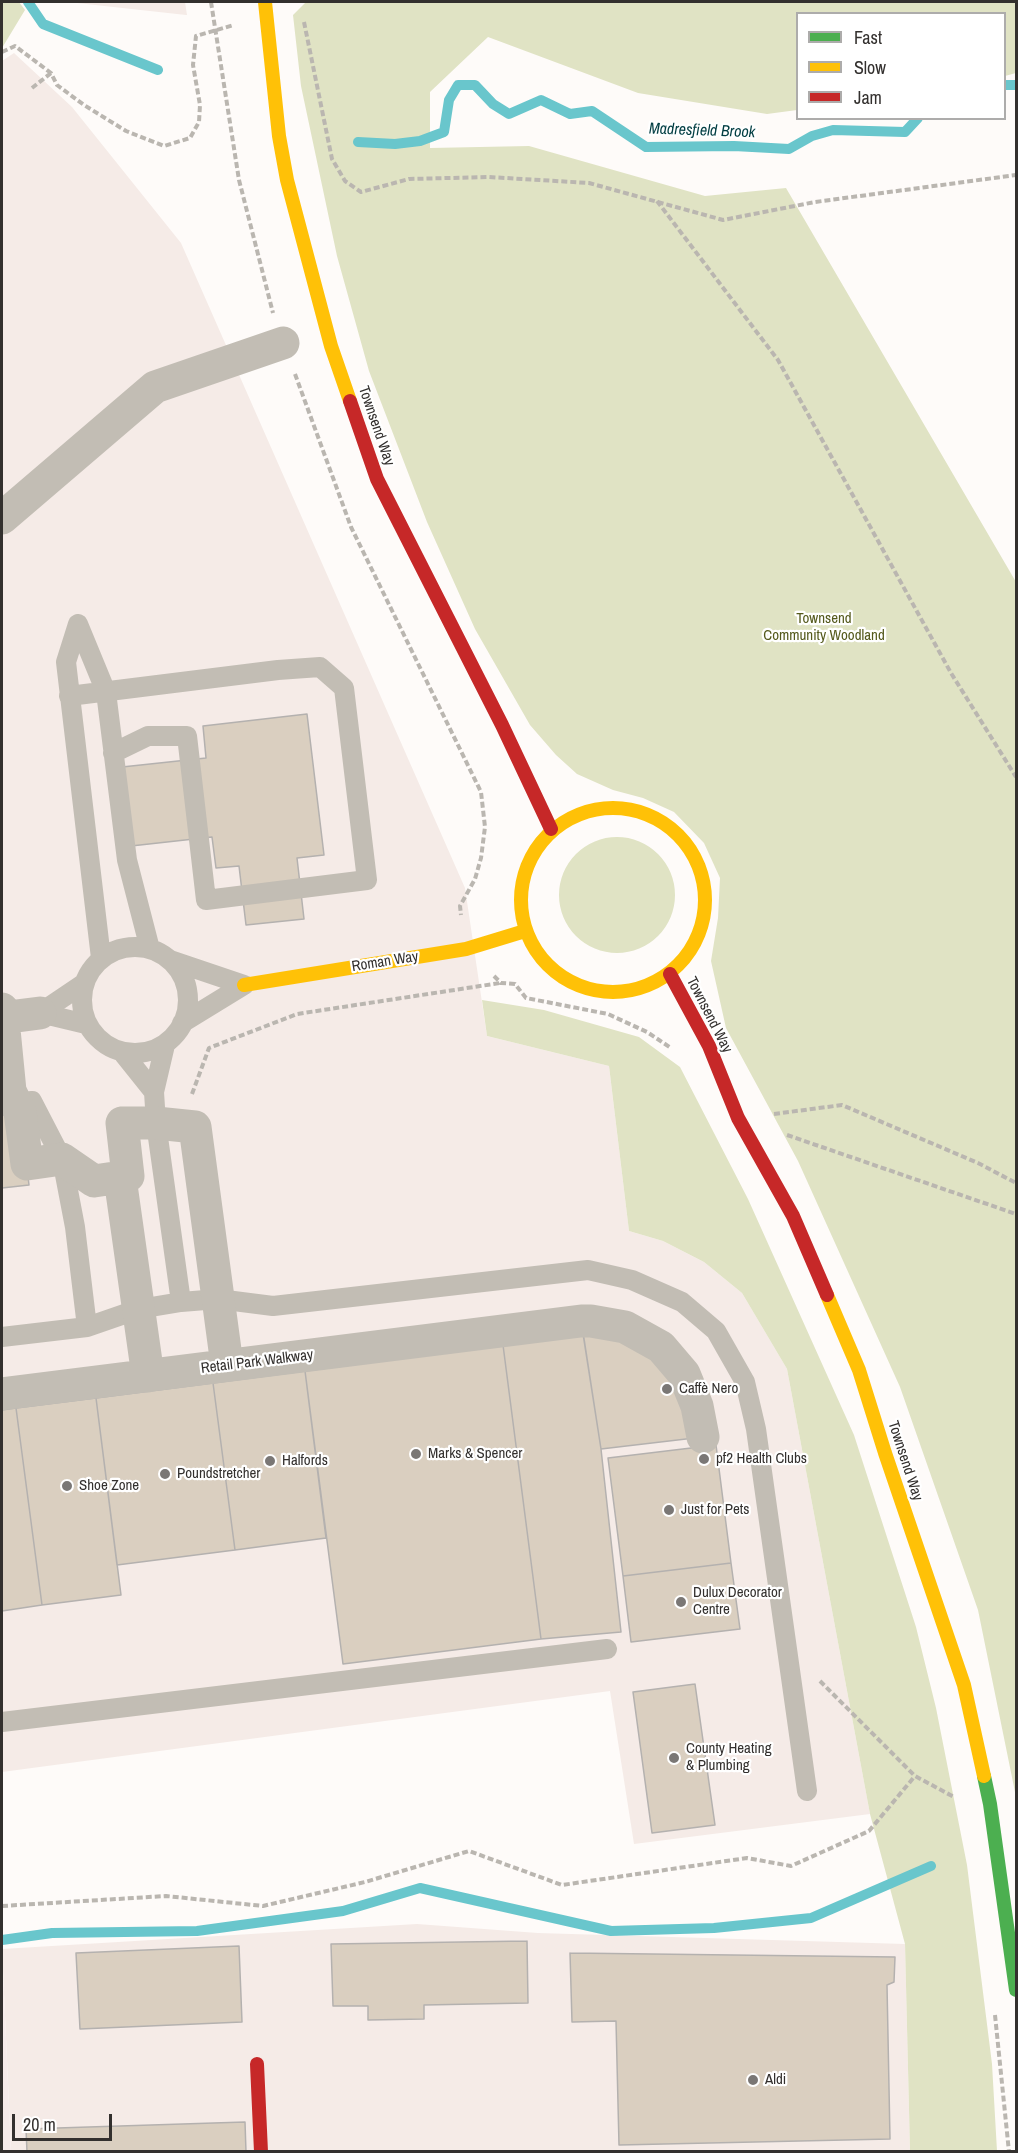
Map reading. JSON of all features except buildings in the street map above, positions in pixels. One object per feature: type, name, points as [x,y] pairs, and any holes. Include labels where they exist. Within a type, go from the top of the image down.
[{"type":"main road","name":"Townsend Way","points":[[265,8],[279,136],[287,180],[331,346],[374,468],[551,829]]},
{"type":"main road","name":"Townsend Way","points":[[596,808],[628,808],[643,812],[679,834],[694,854],[705,887],[704,920],[694,944],[670,974],[643,988],[623,993],[592,991],[551,971],[525,931],[519,910],[523,872],[551,829],[596,808]]},
{"type":"main road","name":"Roman Way","points":[[244,986],[466,949],[525,931]]},
{"type":"main road","name":"Townsend Way","points":[[670,974],[709,1046],[738,1118],[793,1216],[859,1370],[964,1685],[990,1804],[1017,1990]]},
{"type":"main road","points":[[257,2064],[261,2151]]},
{"type":"street","points":[[2,518],[155,387],[283,343]]},
{"type":"street","points":[[40,1013],[2,1015],[10,1091],[9,1104],[20,1112],[27,1164],[62,1159],[94,1181],[120,1178],[128,1176],[122,1124],[163,1114],[195,1127],[227,1365]]},
{"type":"street","points":[[120,1178],[148,1376]]},
{"type":"street","name":"Retail Park Walkway","points":[[2,1394],[591,1321],[625,1327],[661,1347],[684,1374],[698,1406],[703,1437]]},
{"type":"lane","points":[[40,1013],[83,984],[101,958],[124,947],[150,948],[127,860],[106,692],[78,624],[66,662],[101,958]]},
{"type":"lane","points":[[69,696],[278,670],[320,667],[344,688],[367,880],[206,900],[187,736],[148,736],[113,753]]},
{"type":"lane","name":"Roman Way","points":[[150,948],[170,960],[183,976],[188,992],[187,1014],[177,1033],[165,1045]]},
{"type":"lane","name":"Roman Way","points":[[170,960],[244,986]]},
{"type":"lane","points":[[83,984],[81,1007],[86,1024],[101,1042],[122,1053],[140,1053],[165,1045],[163,1114],[181,1302]]},
{"type":"lane","name":"Roman Way","points":[[182,1023],[244,986]]},
{"type":"lane","points":[[40,1013],[86,1024]]},
{"type":"lane","points":[[122,1053],[163,1114]]},
{"type":"lane","points":[[62,1159],[75,1227],[87,1327]]},
{"type":"lane","points":[[2,1336],[87,1327],[139,1309],[181,1302],[218,1299],[273,1306],[588,1270],[632,1280],[682,1302],[716,1331],[745,1382],[756,1429],[807,1791]]},
{"type":"lane","points":[[2,1722],[607,1649]]},
{"type":"path","points":[[211,2],[239,180],[270,304],[283,343],[351,527],[481,792],[485,827],[481,858],[475,879],[460,906],[466,949],[501,982]]},
{"type":"path","points":[[2,52],[15,46],[51,73],[57,85],[84,105],[126,131],[164,146],[190,138],[199,122],[200,105],[193,65],[196,36],[216,31],[265,8]]},
{"type":"path","points":[[302,13],[332,159],[345,181],[361,192],[409,179],[489,177],[589,183],[723,220],[814,202],[1017,174]]},
{"type":"path","points":[[32,88],[51,73]]},
{"type":"path","points":[[656,200],[778,360],[951,673],[1017,777]]},
{"type":"path","points":[[163,1114],[209,1048],[297,1014],[501,982],[515,984],[526,998],[608,1014],[647,1032],[679,1054]]},
{"type":"path","points":[[738,1118],[842,1105],[978,1163],[1017,1183]]},
{"type":"path","points":[[738,1118],[1017,1214]]},
{"type":"path","points":[[786,1647],[915,1776],[961,1800]]},
{"type":"path","points":[[2,1906],[166,1896],[263,1906],[365,1882],[469,1851],[562,1885],[747,1858],[791,1866],[868,1832],[915,1776]]},
{"type":"path","points":[[994,2005],[1009,2151]]},
{"type":"shaded area","points":[[68,2],[185,2],[187,15],[186,15]]},
{"type":"shaded area","points":[[14,53],[72,107],[181,243],[465,888],[487,1036],[609,1066],[629,1231],[663,1241],[704,1262],[742,1293],[787,1369],[870,1814],[634,1844],[610,1691],[2,1772],[2,61]]},
{"type":"shaded area","points":[[417,1924],[538,1933],[905,1944],[910,2151],[11,2151],[2,1949]]},
{"type":"shaded area","points":[[2,1949],[11,2151],[11,2152],[2,2151]]},
{"type":"green space","points":[[2,2],[19,2],[25,10],[2,48]]},
{"type":"green space","name":"Townsend Community Woodland","points":[[306,2],[1016,2],[1016,73],[1006,76],[1006,12],[796,12],[796,110],[767,114],[638,93],[488,37],[430,92],[430,148],[529,146],[705,196],[786,188],[1016,582],[1016,1797],[978,1610],[900,1387],[798,1161],[726,1028],[711,961],[718,918],[720,878],[704,843],[674,812],[577,774],[556,755],[530,725],[475,629],[427,522],[369,371],[337,256],[301,86],[293,15]]},
{"type":"green space","points":[[617,837],[639,841],[658,854],[671,873],[675,895],[671,917],[658,936],[639,949],[617,953],[595,949],[576,936],[563,917],[559,895],[563,873],[576,854],[595,841]]},
{"type":"green space","points":[[482,1000],[544,1010],[639,1037],[680,1067],[748,1199],[854,1435],[916,1627],[936,1708],[967,1865],[992,2064],[997,2151],[910,2151],[905,1944],[870,1814],[787,1369],[742,1293],[704,1262],[663,1241],[629,1231],[609,1066],[487,1036]]},
{"type":"waterway","name":"Madresfield Brook","points":[[28,2],[43,24],[158,70]]},
{"type":"waterway","name":"Madresfield Brook","points":[[358,142],[395,144],[420,141],[444,132],[449,100],[458,85],[475,85],[493,104],[509,114],[541,100],[570,114],[592,111],[646,147],[734,146],[789,149],[812,136],[833,130],[905,132],[916,120]]},
{"type":"waterway","name":"Madresfield Brook","points":[[1006,85],[1016,85]]},
{"type":"waterway","points":[[2,1940],[52,1933],[197,1931],[343,1911],[420,1888],[611,1931],[714,1928],[811,1918],[931,1866]]},
{"type":"traffic: fast","points":[[984,1776],[1016,1990]]},
{"type":"traffic: slow","points":[[265,2],[279,136],[287,180],[331,346],[350,401]]},
{"type":"traffic: slow","points":[[613,808],[648,815],[664,823],[678,835],[690,849],[698,865],[705,900],[698,935],[690,951],[678,965],[664,977],[648,985],[613,992],[578,985],[562,977],[548,965],[536,951],[528,935],[521,900],[528,865],[536,849],[548,835],[562,823],[578,815],[613,808]]},
{"type":"traffic: slow","points":[[244,985],[466,949],[525,931]]},
{"type":"traffic: slow","points":[[827,1295],[859,1370],[964,1685],[984,1776]]},
{"type":"traffic: jam","points":[[350,401],[377,479],[502,725],[551,829]]},
{"type":"traffic: jam","points":[[670,974],[709,1046],[738,1118],[793,1216],[827,1295]]},
{"type":"traffic: jam","points":[[257,2064],[261,2152]]},
{"type":"place","name":"Caffè Nero","points":[[667,1389]]},
{"type":"place","name":"Marks & Spencer","points":[[416,1454]]},
{"type":"place","name":"pf2 Health Clubs","points":[[704,1459]]},
{"type":"place","name":"Halfords","points":[[270,1461]]},
{"type":"place","name":"Poundstretcher","points":[[165,1474]]},
{"type":"place","name":"Shoe Zone","points":[[67,1486]]},
{"type":"place","name":"Just for Pets","points":[[669,1510]]},
{"type":"place","name":"Dulux Decorator Centre","points":[[681,1602]]},
{"type":"place","name":"County Heating & Plumbing","points":[[674,1758]]},
{"type":"place","name":"Aldi","points":[[753,2080]]}]
